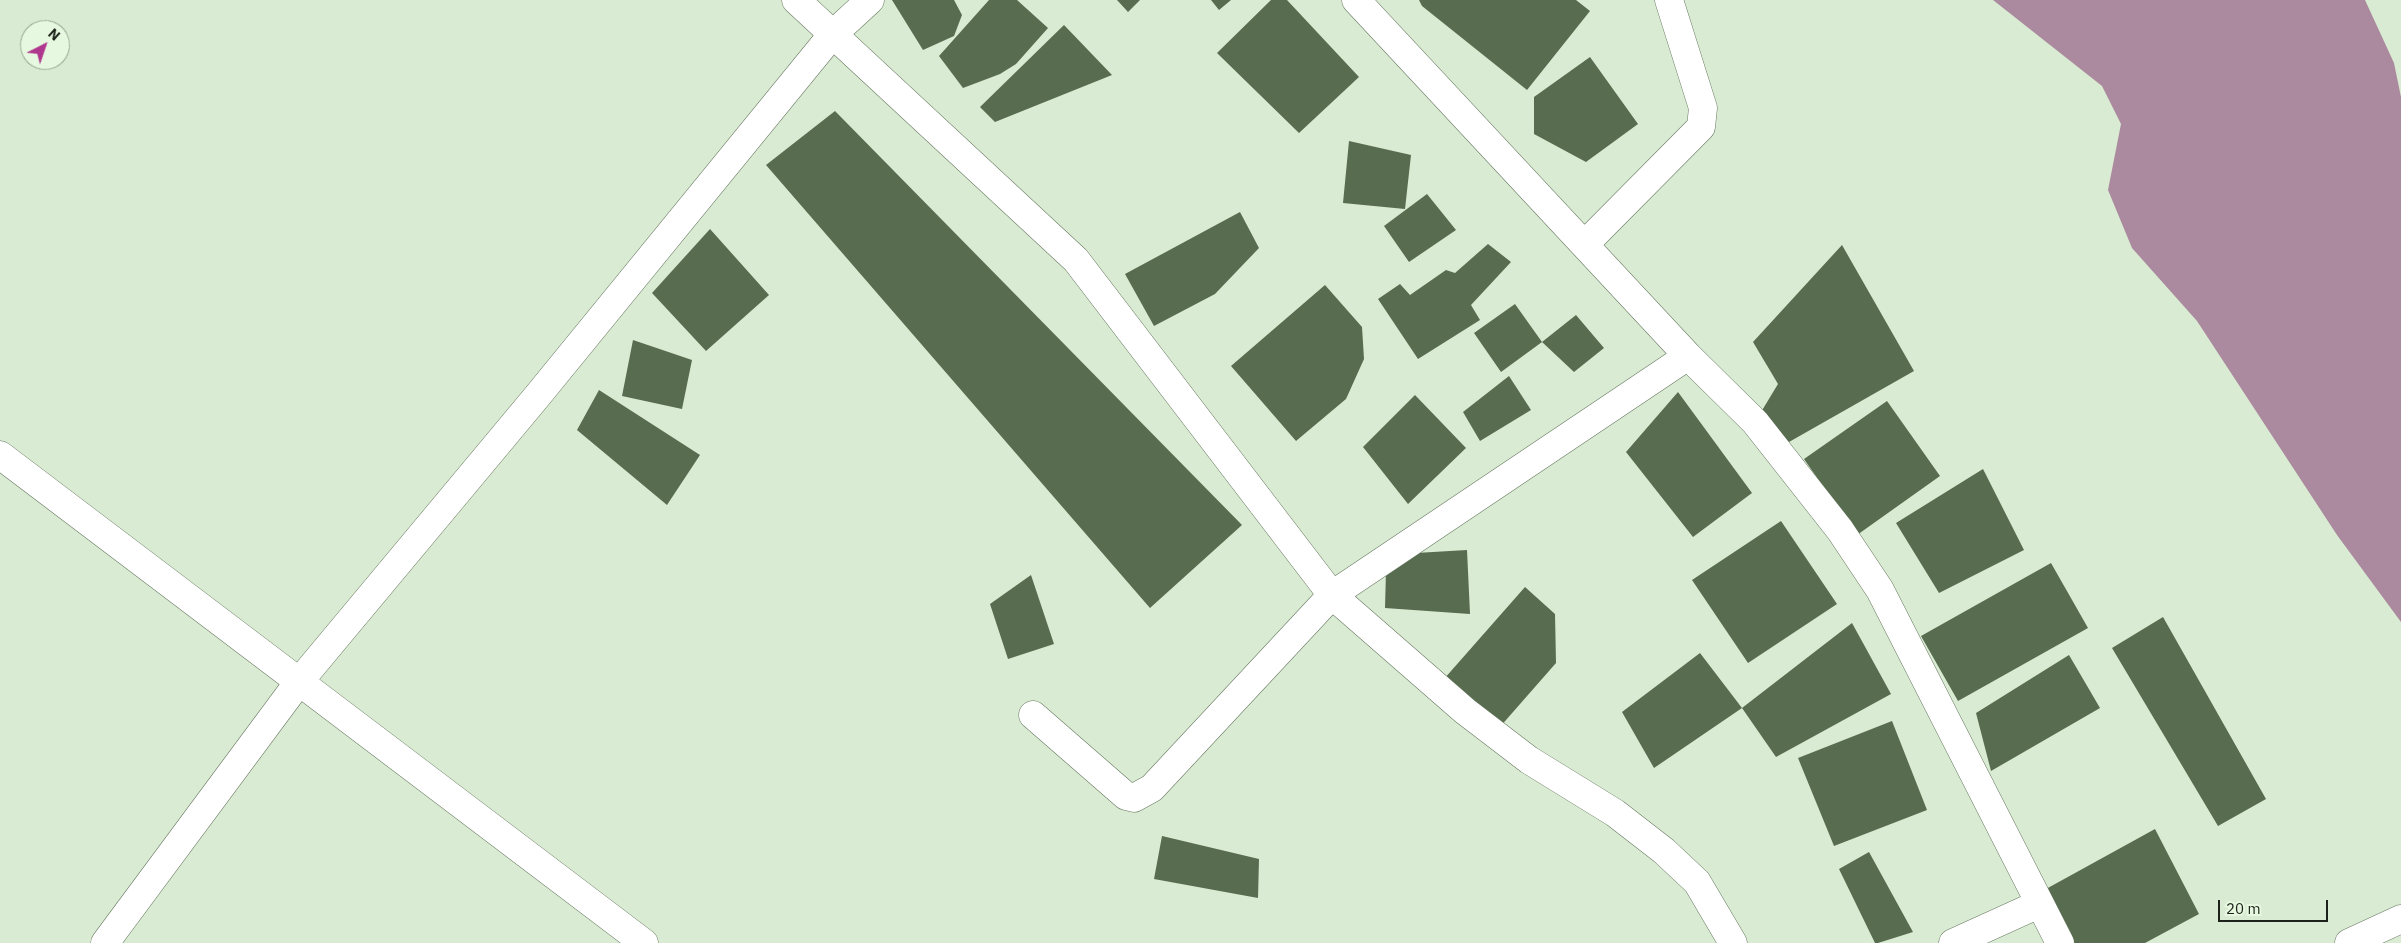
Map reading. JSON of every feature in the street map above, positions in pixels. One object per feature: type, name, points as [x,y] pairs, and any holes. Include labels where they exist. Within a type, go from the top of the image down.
[{"type":"street","points":[[796,0],[832,36],[1076,260],[1332,595],[1465,711],[1529,760],[1615,813],[1664,852],[1697,882],[1733,943]]},
{"type":"street","points":[[105,943],[298,683],[539,394],[832,36],[870,0]]},
{"type":"street","points":[[1356,0],[1688,356],[1755,422],[1840,530],[1880,590],[2060,943]]},
{"type":"street","points":[[1584,244],[1701,127],[1703,108],[1669,0]]},
{"type":"street","points":[[1033,715],[1126,796],[1134,798],[1152,788],[1332,595],[1688,356]]},
{"type":"street","points":[[0,455],[298,683],[644,943]]},
{"type":"street","points":[[1954,943],[2039,904]]},
{"type":"street","points":[[2350,943],[2401,919]]},
{"type":"shaded area","points":[[1993,0],[2365,0],[2394,63],[2401,97],[2401,622],[2337,535],[2197,321],[2132,248],[2108,190],[2121,124],[2102,86]]},
{"type":"building","points":[[892,0],[954,0],[962,15],[954,36],[923,50]]},
{"type":"building","points":[[989,0],[1017,0],[1048,28],[1016,64],[1000,74],[963,88],[939,56]]},
{"type":"building","points":[[1117,0],[1140,0],[1128,12]]},
{"type":"building","points":[[1211,0],[1231,0],[1219,10]]},
{"type":"building","points":[[1271,0],[1287,0],[1359,77],[1299,133],[1217,53]]},
{"type":"building","points":[[1419,0],[1576,0],[1590,11],[1527,90],[1422,6]]},
{"type":"building","points":[[1064,25],[1112,75],[995,122],[980,107]]},
{"type":"building","points":[[1590,57],[1638,124],[1586,162],[1534,134],[1534,97]]},
{"type":"building","points":[[835,111],[1242,525],[1150,608],[766,165]]},
{"type":"building","points":[[1349,141],[1411,155],[1405,209],[1343,203]]},
{"type":"building","points":[[1427,194],[1456,230],[1409,262],[1384,226]]},
{"type":"building","points":[[1240,212],[1259,248],[1215,294],[1154,326],[1125,274]]},
{"type":"building","points":[[710,229],[769,295],[706,351],[652,293]]},
{"type":"building","points":[[1488,244],[1511,262],[1471,305],[1480,320],[1418,359],[1378,299],[1400,284],[1410,295],[1446,270],[1455,273]]},
{"type":"building","points":[[1842,245],[1914,371],[1789,442],[1755,422],[1778,384],[1753,342]]},
{"type":"building","points":[[1325,285],[1362,327],[1364,359],[1346,399],[1296,441],[1231,366]]},
{"type":"building","points":[[1515,304],[1542,342],[1501,372],[1474,333]]},
{"type":"building","points":[[1576,315],[1604,348],[1574,372],[1542,342]]},
{"type":"building","points":[[633,340],[692,360],[682,409],[622,396]]},
{"type":"building","points":[[1509,376],[1531,410],[1480,441],[1463,412]]},
{"type":"building","points":[[599,390],[700,455],[667,505],[577,430]]},
{"type":"building","points":[[1678,392],[1752,493],[1693,537],[1626,452]]},
{"type":"building","points":[[1415,395],[1466,448],[1408,504],[1363,447]]},
{"type":"building","points":[[1887,401],[1940,476],[1857,535],[1804,459]]},
{"type":"building","points":[[1983,469],[2024,550],[1939,593],[1896,523]]},
{"type":"building","points":[[1781,521],[1837,604],[1748,663],[1692,580]]},
{"type":"building","points":[[1467,550],[1470,614],[1385,608],[1386,571],[1416,553]]},
{"type":"building","points":[[2051,563],[2088,628],[1958,701],[1921,636]]},
{"type":"building","points":[[1031,575],[1054,644],[1008,659],[990,604]]},
{"type":"building","points":[[1525,587],[1555,614],[1556,663],[1499,728],[1444,679]]},
{"type":"building","points":[[2163,617],[2266,799],[2218,826],[2112,648]]},
{"type":"building","points":[[1852,623],[1891,694],[1776,757],[1742,708]]},
{"type":"building","points":[[1700,653],[1742,708],[1654,768],[1622,712]]},
{"type":"building","points":[[2069,655],[2100,708],[1991,771],[1976,713]]},
{"type":"building","points":[[1892,721],[1927,810],[1834,846],[1798,758]]},
{"type":"building","points":[[2155,829],[2199,914],[2145,943],[2066,943],[2046,889]]},
{"type":"building","points":[[1162,836],[1259,859],[1258,898],[1154,879]]},
{"type":"building","points":[[1869,852],[1913,932],[1878,943],[1875,943],[1839,869]]}]
